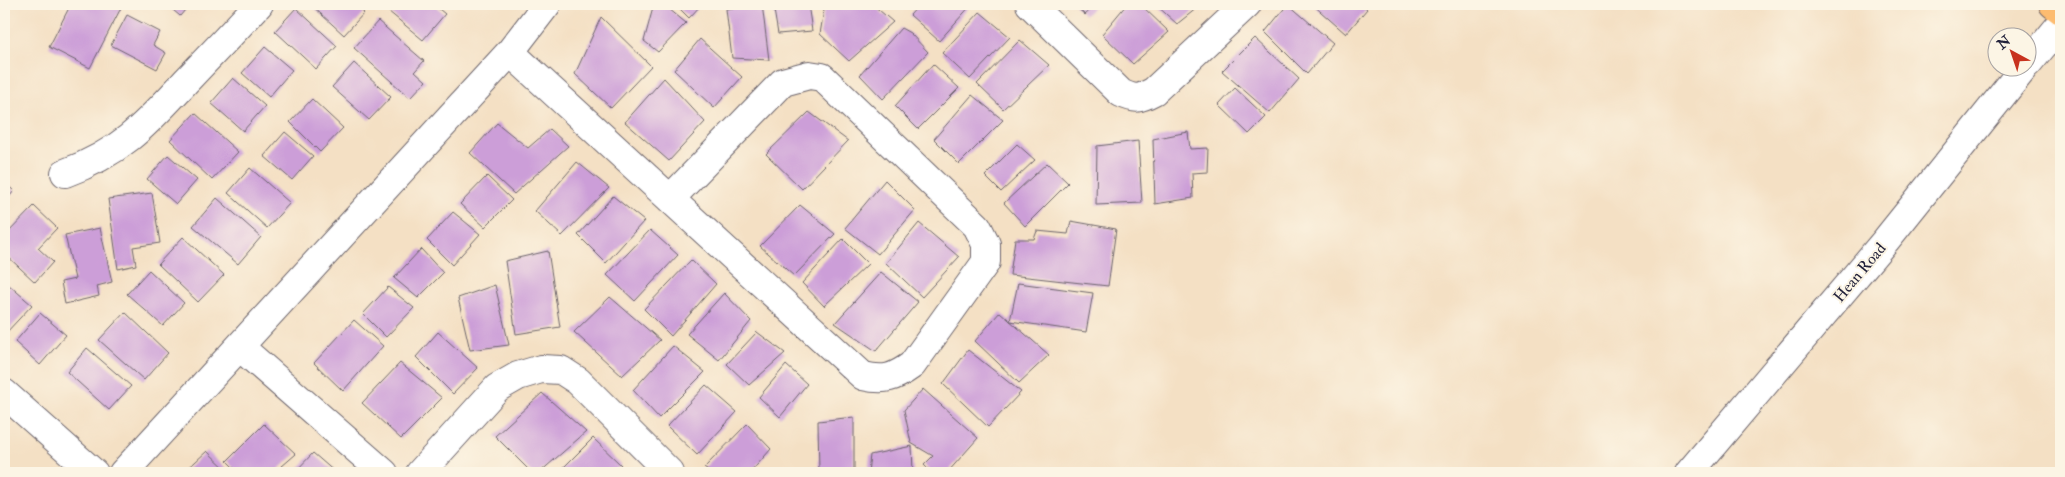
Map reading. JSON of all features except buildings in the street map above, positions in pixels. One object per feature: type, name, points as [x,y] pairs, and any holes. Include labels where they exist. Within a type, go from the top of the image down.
[{"type":"main road","points":[[2053,4],[2061,10]]},
{"type":"street","points":[[66,173],[89,165],[141,130],[259,4]]},
{"type":"street","points":[[123,473],[510,52],[547,4]]},
{"type":"street","points":[[1030,4],[1121,92],[1132,98],[1142,97],[1154,91],[1247,4]]},
{"type":"street","points":[[2038,52],[2061,24]]},
{"type":"street","points":[[510,52],[670,199],[863,376],[877,380],[896,377],[912,365],[986,262],[986,244],[977,226],[822,77],[809,75],[783,82],[670,199]]},
{"type":"street","name":"Hean Road","points":[[1689,473],[1886,240],[2016,78]]},
{"type":"street","points":[[240,347],[384,473]]},
{"type":"street","points":[[420,473],[497,388],[518,376],[541,369],[561,370],[578,381],[670,473]]},
{"type":"street","points":[[4,393],[94,473]]}]
